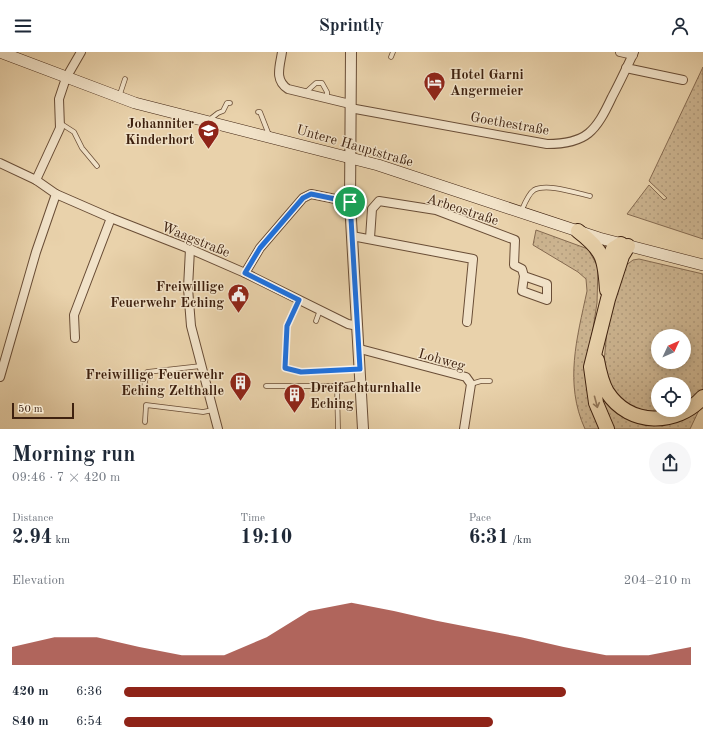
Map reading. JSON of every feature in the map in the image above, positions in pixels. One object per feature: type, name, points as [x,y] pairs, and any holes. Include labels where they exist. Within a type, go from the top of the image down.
[{"type":"highway","points":[[578,231],[601,253],[606,268],[608,299]]},
{"type":"highway","points":[[606,268],[613,249],[624,245]]},
{"type":"highway","points":[[607,429],[596,403],[591,379],[591,366],[608,299],[624,245]]},
{"type":"highway","points":[[596,350],[600,376],[607,392],[620,406],[636,416],[656,420],[675,416],[692,407],[703,397]]},
{"type":"main road","name":"Untere Hauptstraße","points":[[0,52],[119,97],[208,122],[350,157],[578,231],[624,245],[703,265]]},
{"type":"street","points":[[36,180],[60,128],[60,99],[66,78],[81,52]]},
{"type":"street","name":"Goethestraße","points":[[282,52],[278,78],[281,85],[288,89],[350,106],[547,144],[563,144],[576,141],[596,128],[633,53]]},
{"type":"street","points":[[351,52],[350,202],[360,349],[363,429]]},
{"type":"street","points":[[620,52],[633,53]]},
{"type":"street","points":[[626,68],[683,80]]},
{"type":"street","name":"Waagstraße","points":[[0,163],[36,180],[56,194],[111,218],[190,248],[245,273],[348,324],[358,326]]},
{"type":"street","points":[[0,377],[36,252],[56,194]]},
{"type":"street","points":[[245,273],[260,248],[303,198],[311,194],[350,202]]},
{"type":"street","name":"Arbeostraße","points":[[370,238],[372,208],[379,201],[436,210],[515,240],[514,266],[522,269],[524,276]]},
{"type":"street","points":[[75,338],[74,315],[111,218]]},
{"type":"street","points":[[352,236],[370,238],[473,259],[467,322]]},
{"type":"street","points":[[190,248],[188,288],[191,326],[218,429]]},
{"type":"street","name":"Lohweg","points":[[360,349],[466,377],[471,384],[464,429]]},
{"type":"lane","points":[[391,57],[393,52]]},
{"type":"lane","points":[[119,97],[125,79]]},
{"type":"lane","points":[[304,93],[316,82],[322,83],[327,92],[327,99]]},
{"type":"lane","points":[[208,122],[218,113],[223,111],[227,103],[230,103]]},
{"type":"lane","points":[[258,112],[260,112],[270,137]]},
{"type":"lane","points":[[60,122],[74,132],[82,148],[97,166]]},
{"type":"lane","points":[[521,212],[534,191],[542,188],[558,189],[590,196]]},
{"type":"lane","points":[[299,300],[287,326],[285,368],[301,372],[360,369]]},
{"type":"lane","points":[[316,321],[320,310]]},
{"type":"lane","points":[[143,392],[147,372],[201,366]]},
{"type":"lane","points":[[471,384],[481,381],[490,381]]},
{"type":"lane","points":[[266,386],[337,386],[361,383]]},
{"type":"lane","points":[[337,386],[338,429]]},
{"type":"lane","points":[[144,422],[146,405],[203,412],[213,410]]},
{"type":"shaded area","points":[[703,67],[703,239],[627,214],[649,185],[664,200],[667,198],[649,181]]},
{"type":"shaded area","points":[[536,230],[588,249],[598,267],[597,303],[590,348],[603,429],[585,429],[575,395],[574,360],[587,291],[586,279],[578,272],[533,245]]},
{"type":"shaded area","points":[[639,259],[703,274],[703,389],[691,400],[691,377],[651,377],[651,412],[646,413],[624,402],[609,384],[604,362],[607,330],[619,276],[625,266],[633,260]]},
{"type":"shaded area","points":[[599,389],[623,415],[651,412],[651,417],[691,417],[691,409],[700,408],[690,429],[611,429],[604,414]]},
{"type":"place","name":"Hotel Garni Angermeier","points":[[434,102]]},
{"type":"place","name":"Johanniter Kinderhort","points":[[209,150]]},
{"type":"place","name":"Freiwillige Feuerwehr Eching","points":[[239,314]]},
{"type":"place","name":"Freiwillige Feuerwehr Eching Zelthalle","points":[[240,402]]},
{"type":"place","name":"Dreifachturnhalle Eching","points":[[295,414]]},
{"type":"route","points":[[311,194],[350,202],[360,369],[301,372],[285,368],[287,326],[299,300],[245,273],[260,248],[303,198],[311,194]]}]
